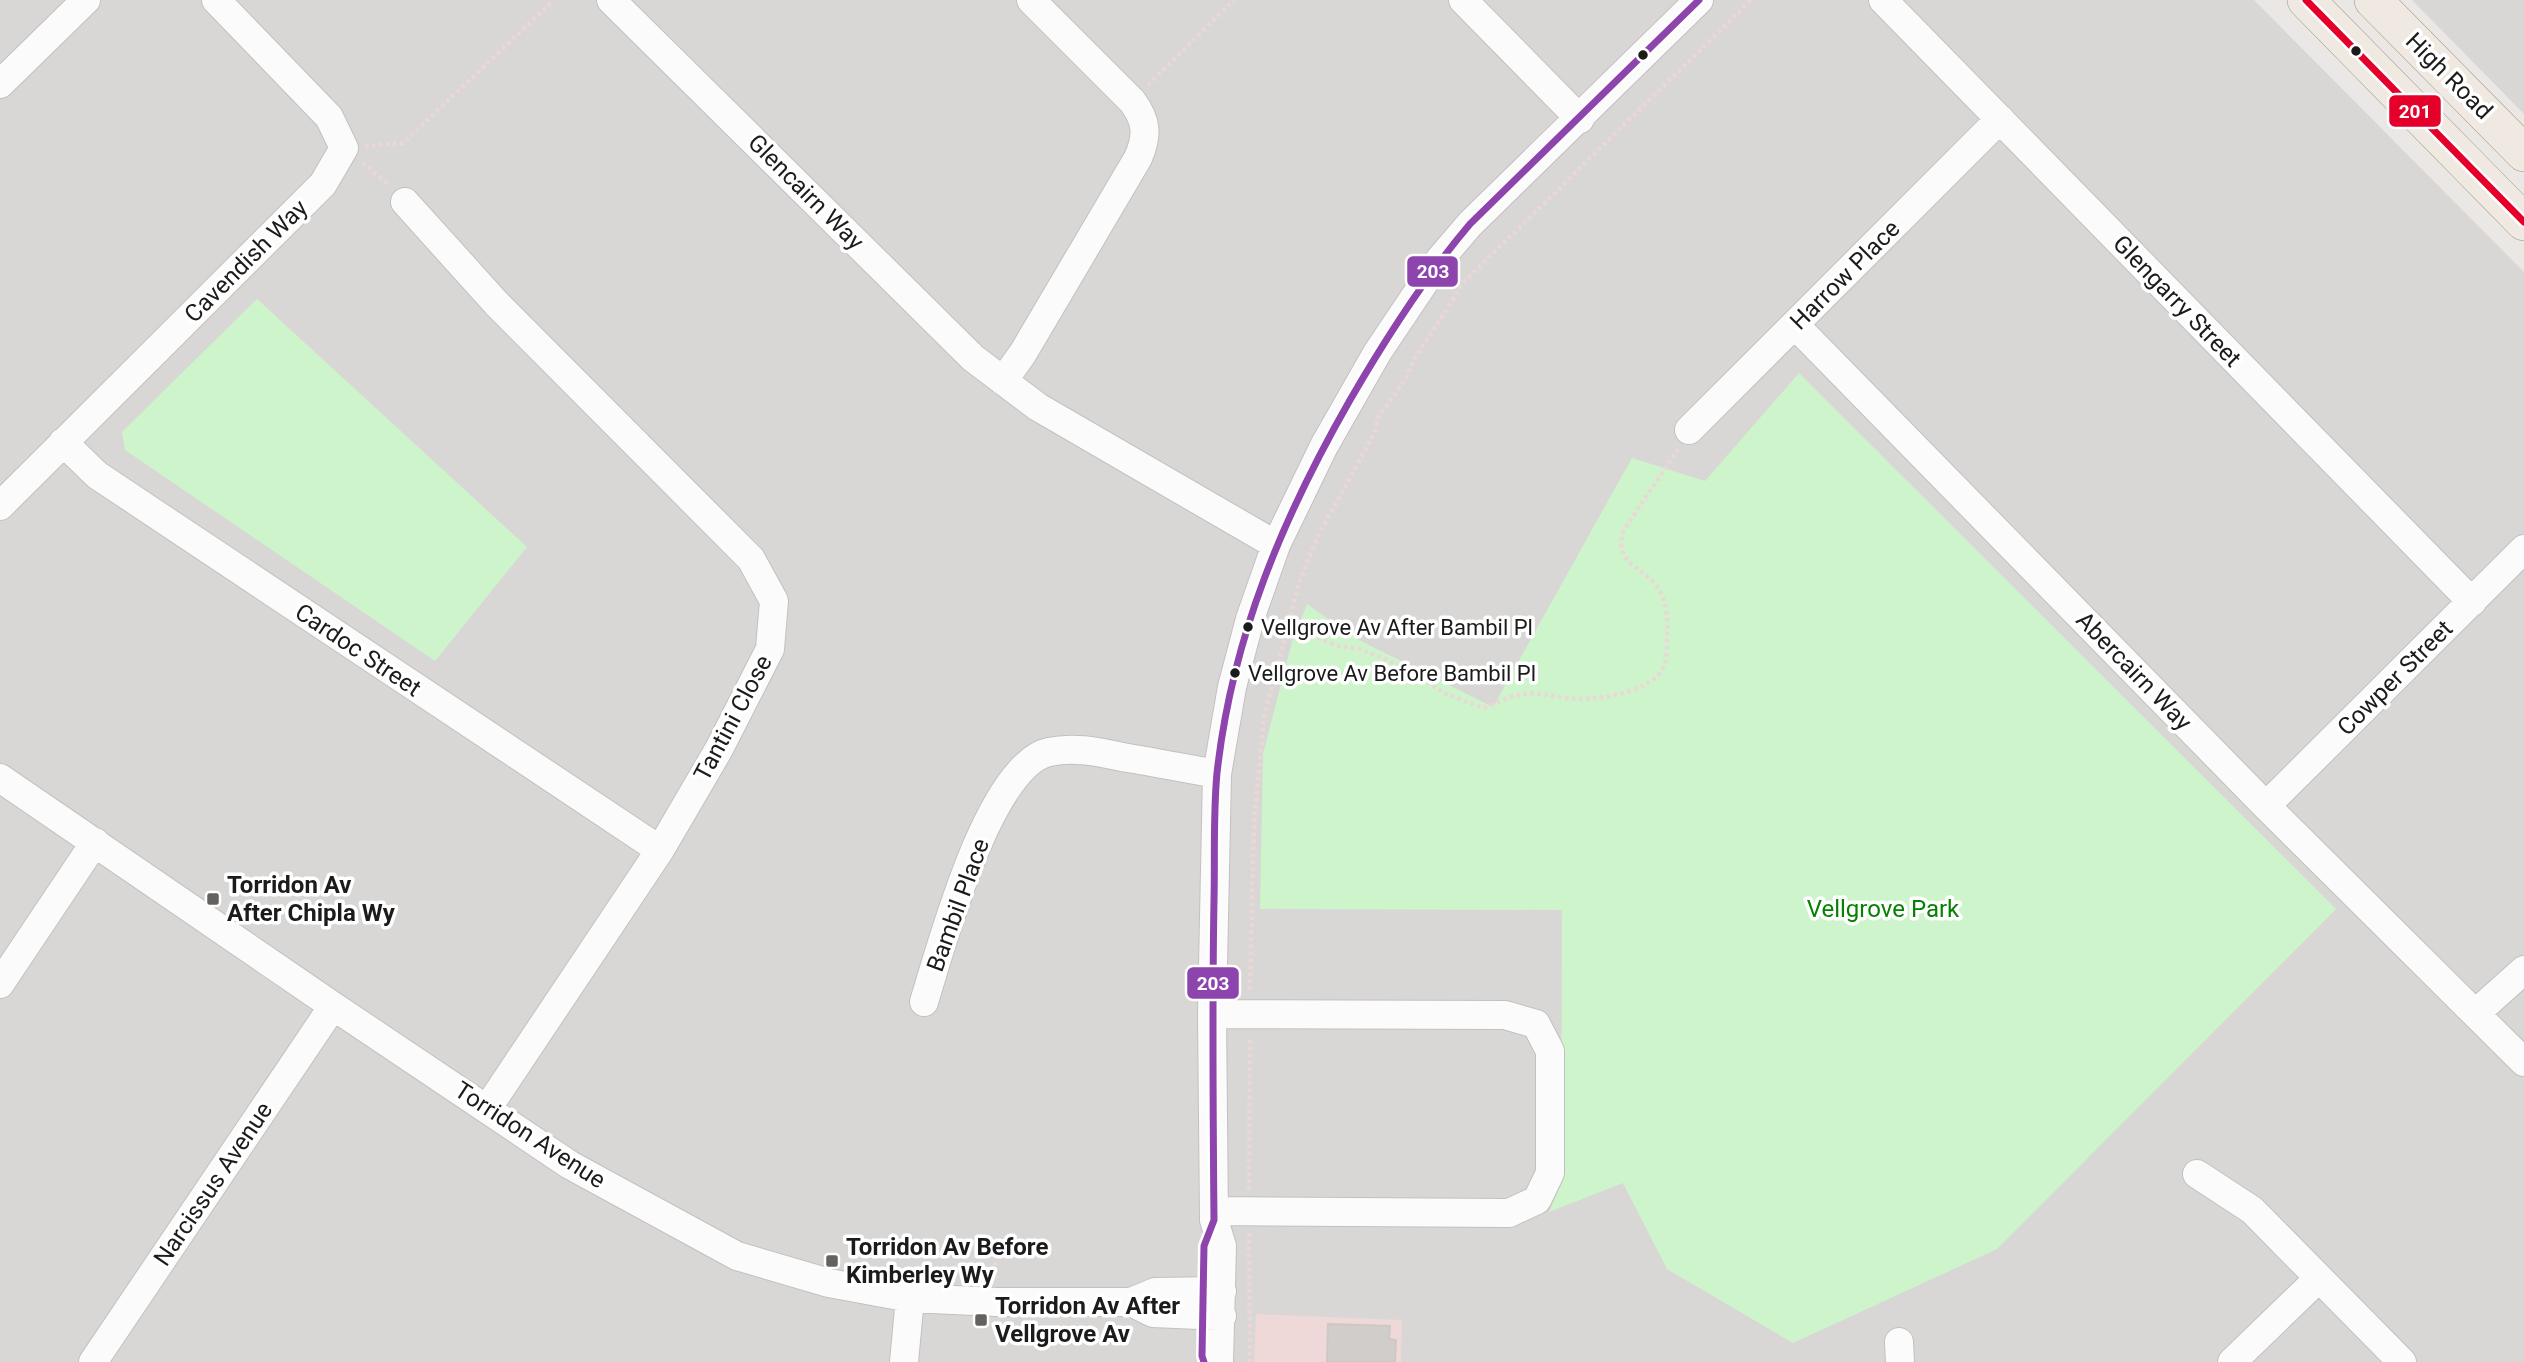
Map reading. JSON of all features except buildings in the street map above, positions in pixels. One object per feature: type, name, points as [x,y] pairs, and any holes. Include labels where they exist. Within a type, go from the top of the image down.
[{"type":"main road","name":"High Road","points":[[2306,0],[2524,222]]},
{"type":"main road","name":"High Road","points":[[2373,0],[2524,153]]},
{"type":"street","points":[[0,84],[86,0]]},
{"type":"street","points":[[216,0],[329,117],[344,148]]},
{"type":"street","name":"Glencairn Way","points":[[611,0],[973,358],[1038,407],[1276,545]]},
{"type":"street","points":[[1003,381],[1023,353],[1138,158],[1145,141],[1146,126],[1142,114],[1132,100],[1031,0]]},
{"type":"street","points":[[1463,0],[1580,119]]},
{"type":"street","points":[[1204,1362],[1202,1356],[1222,1246],[1214,1215],[1212,1014],[1217,774],[1232,687],[1250,619],[1276,545],[1324,446],[1371,364],[1440,259],[1470,224],[1699,0]]},
{"type":"street","name":"Glengarry Street","points":[[1883,0],[2472,602]]},
{"type":"street","name":"Harrow Place","points":[[1689,430],[2000,119]]},
{"type":"street","name":"Cavendish Way","points":[[0,506],[323,184],[344,148]]},
{"type":"street","name":"Tantini Close","points":[[405,202],[496,303],[751,559],[774,601],[770,649],[719,749],[660,850],[487,1109]]},
{"type":"street","name":"Abercairn Way","points":[[1795,325],[2266,806],[2524,1062]]},
{"type":"street","name":"Cardoc Street","points":[[63,442],[97,475],[660,850]]},
{"type":"street","name":"Cowper Street","points":[[2266,806],[2524,549]]},
{"type":"street","name":"Bambil Place","points":[[924,1002],[965,870],[982,833],[1020,769],[1047,752],[1079,749],[1217,774]]},
{"type":"street","name":"Torridon Avenue","points":[[0,778],[570,1165],[737,1255],[829,1283],[910,1298],[997,1302],[1131,1302],[1153,1313],[1212,1303]]},
{"type":"street","points":[[0,984],[95,842]]},
{"type":"street","points":[[2476,1013],[2524,970]]},
{"type":"street","name":"Narcissus Avenue","points":[[93,1362],[333,1006]]},
{"type":"street","points":[[1212,1014],[1506,1015],[1536,1024],[1550,1051],[1550,1172],[1537,1200],[1509,1213],[1249,1211],[1214,1215]]},
{"type":"street","points":[[2197,1174],[2252,1210],[2402,1362]]},
{"type":"street","points":[[2232,1362],[2319,1279]]},
{"type":"street","points":[[904,1362],[910,1298]]},
{"type":"street","points":[[1212,1303],[1219,1362]]},
{"type":"path","points":[[344,148],[403,143],[554,0]]},
{"type":"path","points":[[1132,100],[1234,0]]},
{"type":"path","points":[[1250,1362],[1250,1014],[1254,821],[1264,717],[1300,580],[1319,534],[1375,432],[1378,418],[1406,378],[1415,358],[1464,282],[1751,0]]},
{"type":"path","points":[[344,148],[384,180],[405,202]]},
{"type":"path","points":[[1290,616],[1320,639],[1339,646],[1360,649],[1388,660],[1412,671],[1444,693],[1483,708],[1518,695],[1540,694],[1577,699],[1631,692],[1649,684],[1662,670],[1667,655],[1668,616],[1664,600],[1654,583],[1622,555],[1620,543],[1622,533],[1689,430]]},
{"type":"shaded area","points":[[0,0],[2254,0],[2524,272],[2524,1362],[0,1362]]},
{"type":"shaded area","points":[[2412,0],[2524,0],[2524,114]]},
{"type":"shaded area","points":[[1256,1314],[1402,1320],[1401,1362],[1254,1362]]},
{"type":"green space","points":[[257,299],[527,547],[435,661],[125,450],[122,432]]},
{"type":"green space","name":"Vellgrove Park","points":[[1799,373],[2336,909],[1997,1249],[1793,1343],[1667,1269],[1623,1183],[1549,1212],[1561,1185],[1562,910],[1260,909],[1263,754],[1292,642],[1307,604],[1353,637],[1493,707],[1632,458],[1705,481]]},
{"type":"transit line","name":"203","points":[[1204,1362],[1204,1246],[1214,1220],[1213,981],[1217,773],[1235,674],[1264,579],[1303,489],[1350,400],[1406,309],[1437,266],[1470,224],[1699,0]]},
{"type":"transit line","name":"201","points":[[2306,0],[2524,222]]},
{"type":"place","name":"Vellgrove Av After Bambil Pl","points":[[1248,627]]},
{"type":"place","name":"Vellgrove Av Before Bambil Pl","points":[[1235,673]]},
{"type":"place","name":"Torridon Av After Chipla Wy","points":[[213,899]]},
{"type":"place","name":"Torridon Av Before Kimberley Wy","points":[[832,1261]]},
{"type":"place","name":"Torridon Av After Vellgrove Av","points":[[981,1320]]}]
